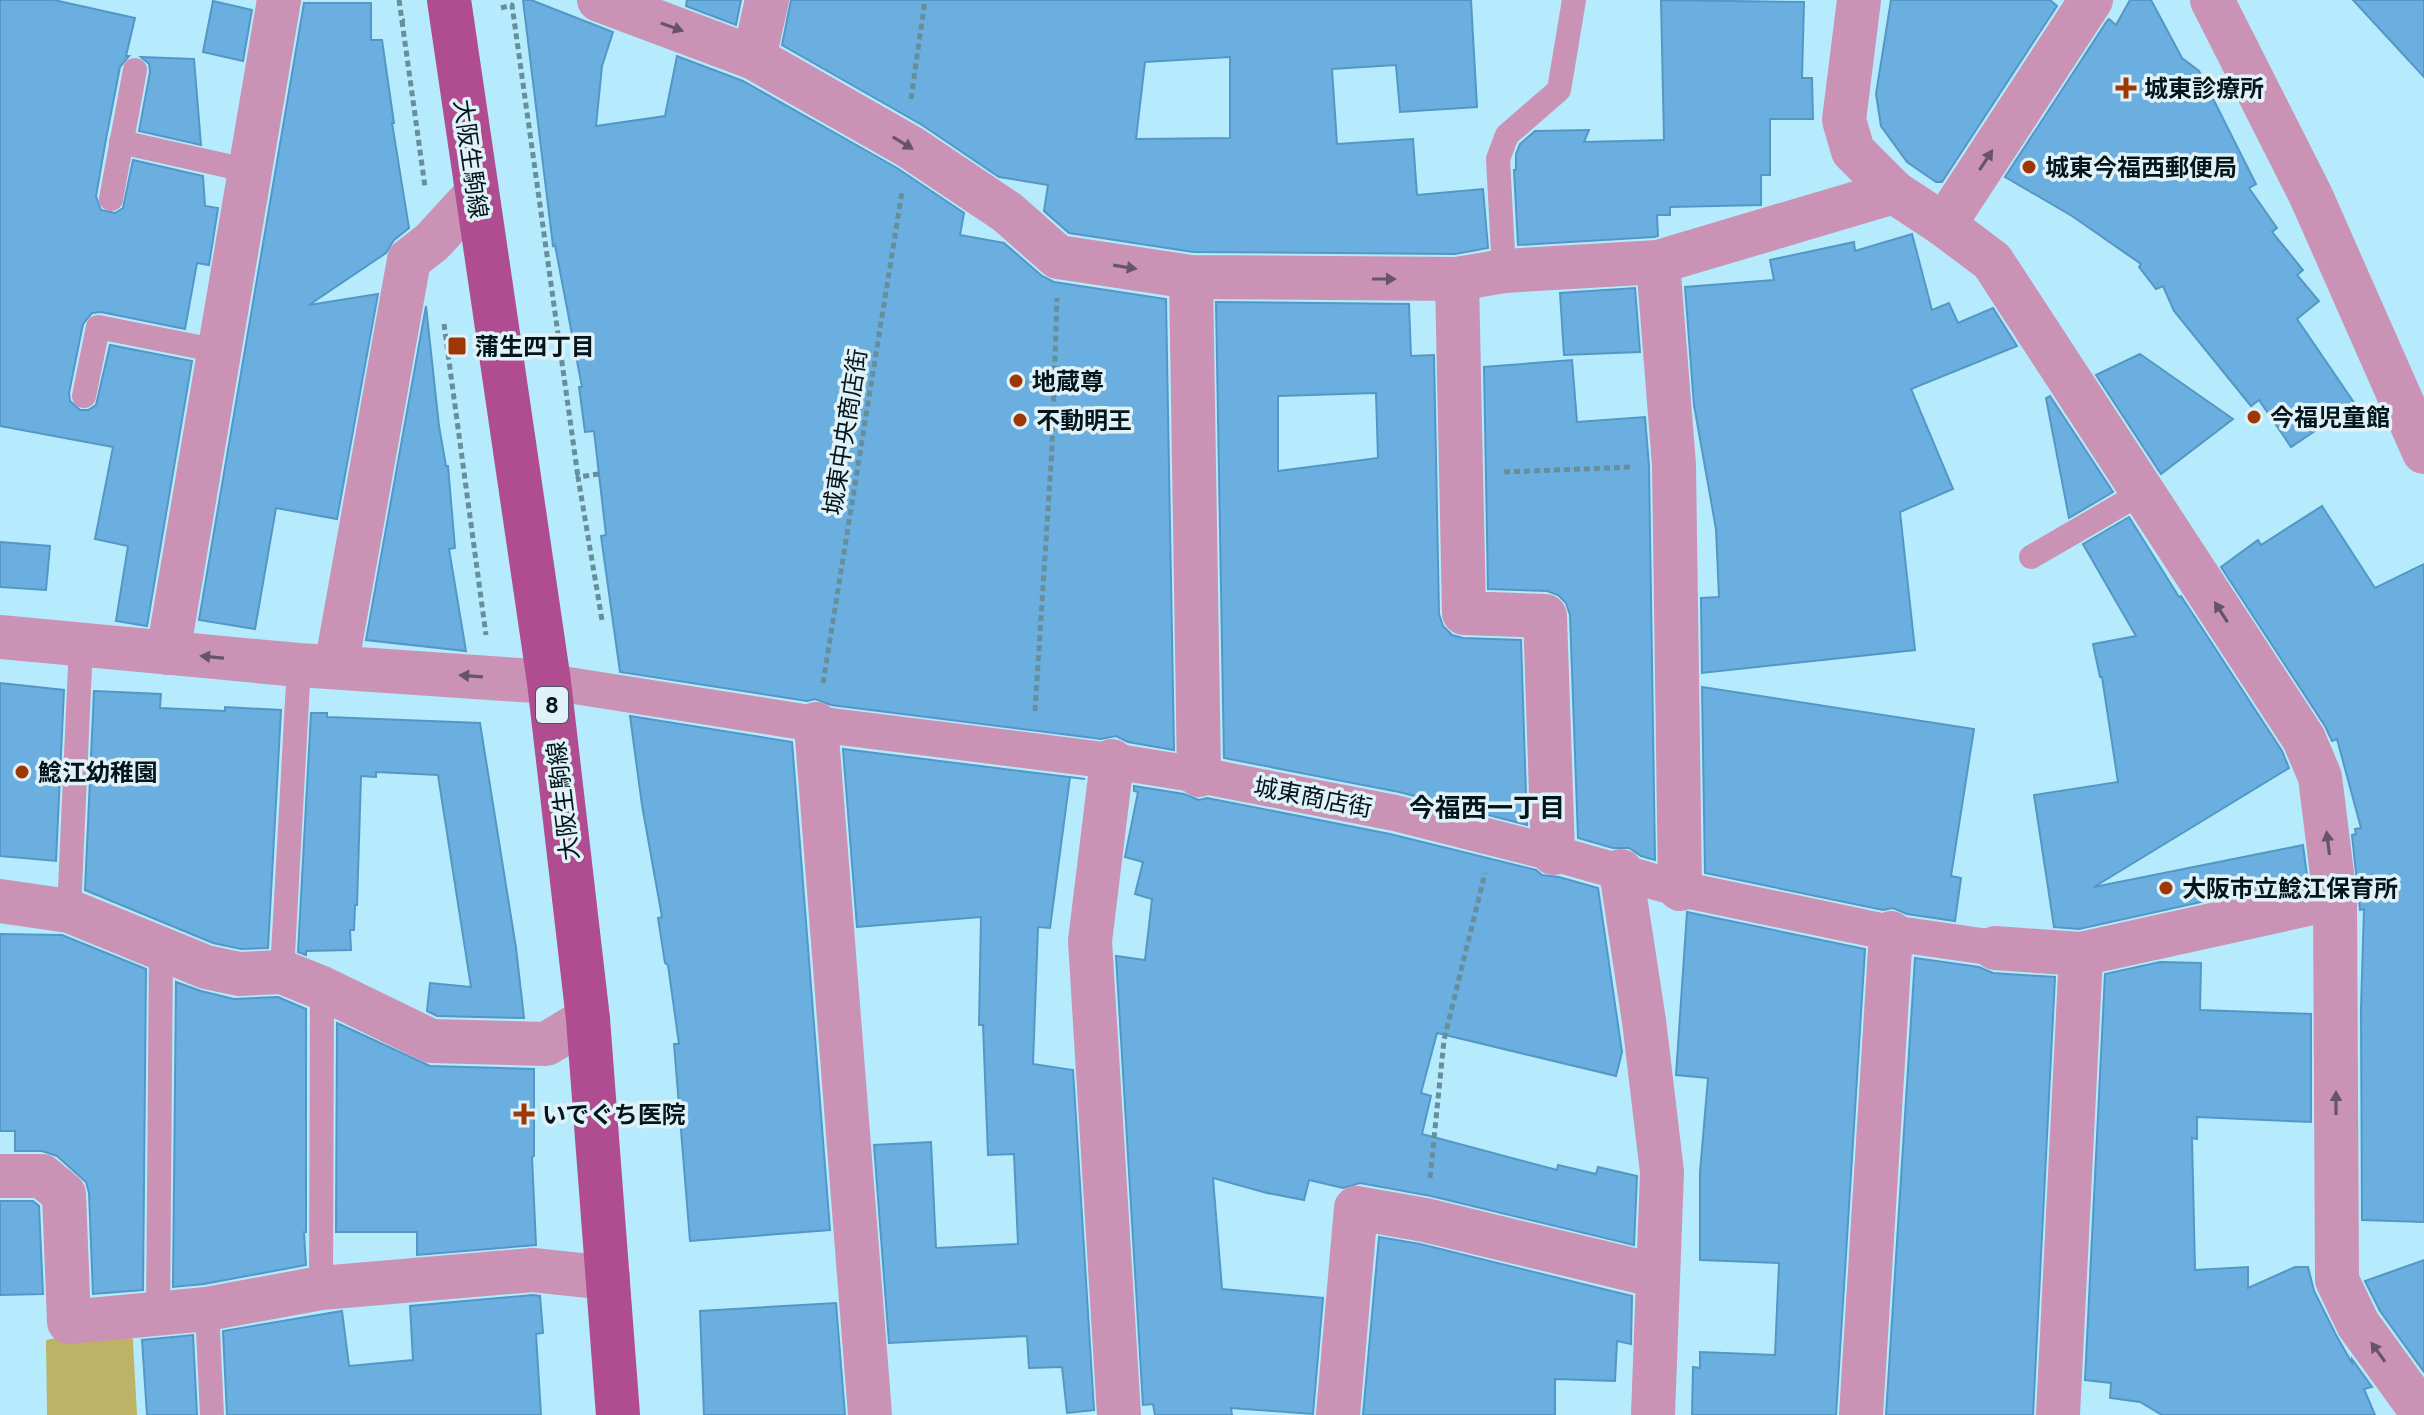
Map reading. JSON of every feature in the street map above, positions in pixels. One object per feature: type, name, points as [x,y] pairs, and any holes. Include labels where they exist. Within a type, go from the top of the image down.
[{"type":"main road","name":"大阪生駒線","points":[[449,0],[549,682],[588,1019],[618,1415]]},
{"type":"street","points":[[168,653],[279,0]]},
{"type":"street","points":[[599,0],[754,58],[907,145],[1007,212],[1058,257],[1191,277],[1457,279],[1504,271],[1658,262],[1894,192]]},
{"type":"street","points":[[754,58],[767,0]]},
{"type":"street","points":[[1859,0],[1844,120],[1853,151],[1894,192],[1992,261],[2304,739],[2320,777],[2335,898],[2337,1280],[2358,1324],[2424,1415]]},
{"type":"street","points":[[1944,225],[2091,0]]},
{"type":"street","points":[[2212,0],[2311,196],[2424,452]]},
{"type":"street","points":[[317,666],[409,260],[432,242],[476,194]]},
{"type":"street","points":[[1658,262],[1674,465],[1680,889]]},
{"type":"street","points":[[1191,277],[1199,775]]},
{"type":"street","points":[[1457,279],[1464,613],[1545,616],[1553,853]]},
{"type":"street","points":[[0,637],[317,666],[549,682]]},
{"type":"street","name":"城東商店街","points":[[549,682],[816,724],[1199,775],[1395,813],[1680,889],[1891,933],[1995,948]]},
{"type":"street","points":[[816,724],[870,1415]]},
{"type":"street","points":[[1112,761],[1090,941],[1119,1415]]},
{"type":"street","points":[[1621,871],[1644,1021],[1662,1172],[1653,1415]]},
{"type":"street","points":[[1995,948],[2081,954],[2335,898]]},
{"type":"street","points":[[0,901],[69,911],[206,967],[239,974],[282,972],[431,1041],[546,1044],[588,1019]]},
{"type":"street","points":[[1861,1415],[1891,933]]},
{"type":"street","points":[[2058,1415],[2081,954]]},
{"type":"street","points":[[0,1176],[42,1176],[64,1194],[69,1322],[207,1309],[321,1288],[533,1270],[608,1278]]},
{"type":"street","points":[[1338,1415],[1356,1208],[1425,1220],[1658,1276]]},
{"type":"lane","points":[[1504,271],[1498,159],[1507,135],[1559,90],[1574,0]]},
{"type":"lane","points":[[111,199],[135,70]]},
{"type":"lane","points":[[121,142],[250,171]]},
{"type":"lane","points":[[84,396],[98,327],[219,351]]},
{"type":"lane","points":[[2031,557],[2143,492]]},
{"type":"lane","points":[[69,911],[81,644]]},
{"type":"lane","points":[[282,972],[317,666]]},
{"type":"lane","points":[[158,1314],[161,947]]},
{"type":"lane","points":[[321,1288],[322,988]]},
{"type":"lane","points":[[207,1309],[212,1415]]},
{"type":"path","points":[[399,0],[432,242]]},
{"type":"path","name":"城東中央商店街","points":[[816,724],[907,145],[925,0]]},
{"type":"path","points":[[501,8],[511,3],[578,477],[602,620]]},
{"type":"path","points":[[402,21],[410,21]]},
{"type":"path","points":[[1032,751],[1052,448],[1058,257]]},
{"type":"path","points":[[443,321],[487,637]]},
{"type":"path","points":[[1021,382],[1054,387]]},
{"type":"path","points":[[1460,474],[1674,465]]},
{"type":"path","points":[[578,477],[599,474]]},
{"type":"path","points":[[1425,1220],[1444,1040],[1493,837]]},
{"type":"shaded area","points":[[132,1324],[137,1415],[47,1415],[46,1340]]},
{"type":"building","points":[[0,0],[54,0],[135,18],[126,56],[129,56],[120,67],[106,139],[96,196],[101,210],[115,213],[123,208],[133,160],[203,176],[205,206],[218,208],[209,265],[197,263],[185,329],[101,312],[92,313],[83,324],[69,393],[70,401],[80,410],[96,405],[110,345],[192,361],[147,626],[116,621],[128,546],[95,539],[113,447],[0,426]]},
{"type":"building","points":[[523,0],[531,0],[613,32],[602,66],[596,126],[665,116],[677,56],[743,81],[897,168],[964,213],[960,235],[1004,243],[1042,276],[1054,282],[1166,299],[1174,750],[1128,742],[1116,736],[1101,739],[831,705],[815,699],[807,701],[620,672],[601,536],[606,535],[594,431],[585,432],[579,387],[582,387],[553,246]]},
{"type":"building","points":[[687,0],[741,0],[736,25],[686,6]]},
{"type":"building","points":[[791,0],[1471,0],[1477,107],[1400,112],[1396,65],[1332,69],[1337,144],[1413,139],[1417,195],[1483,189],[1488,248],[1455,254],[1193,252],[1069,233],[1044,211],[1048,185],[999,177],[922,125],[782,45]],"holes":[[[1230,57],[1230,138],[1136,139],[1145,62]]]},
{"type":"building","points":[[1661,0],[1804,2],[1802,78],[1812,78],[1813,119],[1770,119],[1770,175],[1761,175],[1761,205],[1670,207],[1670,215],[1657,215],[1658,236],[1654,237],[1518,245],[1516,154],[1520,144],[1535,131],[1589,130],[1584,142],[1664,140]]},
{"type":"building","points":[[1891,0],[2050,0],[2057,6],[1942,182],[1936,182],[1907,162],[1881,126],[1876,94]]},
{"type":"building","points":[[2130,0],[2151,0],[2182,58],[2199,71],[2256,184],[2249,188],[2277,228],[2272,232],[2303,270],[2297,275],[2319,301],[2297,319],[2355,404],[2291,447],[2259,400],[2251,406],[2174,311],[2163,286],[2156,289],[2139,267],[2141,264],[2072,216],[2005,177],[2107,21],[2109,19],[2116,25]]},
{"type":"building","points":[[2353,0],[2424,0],[2424,77]]},
{"type":"building","points":[[213,1],[252,10],[243,61],[203,52]]},
{"type":"building","points":[[304,3],[371,3],[371,40],[382,40],[409,228],[394,240],[386,253],[309,305],[378,294],[337,519],[276,508],[255,629],[199,620]]},
{"type":"building","points":[[141,57],[194,59],[201,145],[139,131],[150,72],[149,64]]},
{"type":"building","points":[[1912,234],[1932,310],[1949,303],[1958,323],[1993,308],[2017,346],[1911,389],[1953,489],[1900,512],[1915,650],[1702,673],[1701,598],[1719,597],[1716,529],[1694,405],[1685,287],[1774,280],[1770,260],[1854,242],[1855,251]]},
{"type":"building","points":[[1635,288],[1640,352],[1564,355],[1560,293]]},
{"type":"building","points":[[1216,302],[1409,304],[1411,356],[1434,355],[1439,614],[1443,626],[1452,635],[1521,640],[1527,825],[1399,792],[1224,758]],"holes":[[[1376,393],[1378,458],[1278,471],[1278,396]]]},
{"type":"building","points":[[426,306],[439,426],[448,466],[455,548],[449,549],[466,651],[366,640]]},
{"type":"building","points":[[2140,354],[2233,419],[2161,474],[2096,375]]},
{"type":"building","points":[[1572,360],[1577,422],[1645,417],[1649,466],[1655,860],[1629,848],[1613,848],[1578,838],[1570,615],[1566,603],[1558,595],[1547,591],[1488,589],[1484,367]]},
{"type":"building","points":[[2050,396],[2113,492],[2069,518],[2046,398]]},
{"type":"building","points":[[2322,506],[2375,588],[2424,564],[2424,1222],[2362,1220],[2364,909],[2360,910],[2352,835],[2356,834],[2355,829],[2361,828],[2337,739],[2332,741],[2221,567],[2258,540],[2261,545]]},
{"type":"building","points":[[2129,517],[2282,751],[2289,768],[2094,887],[2303,845],[2307,876],[2305,879],[2079,929],[2054,927],[2034,795],[2118,782],[2102,677],[2093,644],[2136,636],[2083,544]]},
{"type":"building","points":[[0,542],[50,546],[46,590],[0,587]]},
{"type":"building","name":"鯰江幼稚園","points":[[0,683],[64,690],[56,861],[0,856]]},
{"type":"building","points":[[1702,687],[1974,729],[1951,876],[1961,878],[1955,921],[1907,914],[1893,908],[1883,910],[1705,873]]},
{"type":"building","points":[[94,691],[161,694],[160,708],[281,710],[268,948],[241,949],[213,943],[85,890]]},
{"type":"building","points":[[311,713],[327,713],[327,717],[480,723],[516,948],[524,1018],[437,1016],[427,1011],[430,983],[471,987],[438,775],[376,772],[376,777],[361,776],[357,905],[354,930],[350,930],[351,950],[306,951],[306,955],[298,952]]},
{"type":"building","points":[[630,716],[792,742],[830,1230],[690,1241],[674,1044],[679,1044]]},
{"type":"building","points":[[843,749],[1070,777],[1050,928],[1038,927],[1033,1064],[1073,1070],[1094,1410],[1067,1413],[1062,1367],[1029,1368],[1027,1336],[889,1343],[874,1145],[931,1142],[936,1248],[1018,1244],[1014,1154],[988,1155],[983,1025],[979,1025],[981,917],[857,927]]},
{"type":"building","points":[[1134,786],[1390,834],[1598,888],[1622,1052],[1616,1076],[1437,1033],[1421,1093],[1431,1096],[1422,1134],[1557,1170],[1558,1165],[1596,1174],[1598,1167],[1637,1176],[1634,1245],[1431,1196],[1360,1183],[1343,1188],[1309,1180],[1304,1200],[1213,1178],[1222,1289],[1323,1298],[1313,1414],[1231,1408],[1232,1415],[1155,1415],[1153,1404],[1143,1405],[1116,956],[1145,960],[1152,899],[1135,894],[1143,862],[1125,857],[1138,792],[1134,791]]},
{"type":"building","points":[[1687,912],[1865,949],[1836,1415],[1692,1415],[1693,1367],[1700,1368],[1700,1352],[1775,1355],[1779,1263],[1700,1260],[1700,1172],[1708,1078],[1676,1075]]},
{"type":"building","points":[[0,934],[62,935],[146,969],[143,1290],[93,1294],[86,1182],[57,1156],[42,1151],[15,1151],[15,1131],[0,1131]]},
{"type":"building","points":[[1915,958],[1979,967],[1993,973],[2055,977],[2033,1415],[1886,1415]]},
{"type":"building","points":[[2160,962],[2201,963],[2200,1010],[2311,1014],[2311,1122],[2197,1117],[2197,1139],[2192,1138],[2195,1270],[2248,1267],[2248,1288],[2295,1267],[2308,1267],[2314,1291],[2336,1335],[2352,1363],[2352,1359],[2372,1387],[2364,1389],[2375,1415],[2162,1415],[2140,1402],[2110,1398],[2111,1383],[2085,1380],[2105,974]]},
{"type":"building","points":[[176,982],[234,999],[278,997],[306,1009],[306,1265],[173,1287]]},
{"type":"building","points":[[337,1023],[430,1066],[534,1069],[532,1157],[536,1245],[417,1255],[417,1232],[336,1232]]},
{"type":"building","points":[[0,1201],[33,1201],[39,1206],[43,1294],[0,1295]]},
{"type":"building","points":[[1379,1237],[1420,1244],[1632,1296],[1631,1344],[1617,1341],[1615,1381],[1555,1379],[1555,1415],[1363,1415]]},
{"type":"building","points":[[2424,1260],[2424,1372],[2380,1311],[2365,1281]]},
{"type":"building","points":[[540,1296],[543,1333],[536,1334],[541,1415],[227,1415],[223,1331],[342,1311],[349,1366],[413,1360],[410,1306]]},
{"type":"building","points":[[836,1303],[845,1415],[704,1415],[700,1311]]},
{"type":"building","points":[[193,1335],[197,1415],[147,1415],[142,1340]]},
{"type":"place","name":"城東診療所","points":[[2126,88]]},
{"type":"place","name":"城東今福西郵便局","points":[[2029,167]]},
{"type":"place","name":"蒲生四丁目","points":[[457,346]]},
{"type":"place","name":"地蔵尊","points":[[1016,381]]},
{"type":"place","name":"今福児童館","points":[[2254,417]]},
{"type":"place","name":"不動明王","points":[[1020,420]]},
{"type":"place","name":"鯰江幼稚園","points":[[22,772]]},
{"type":"place","name":"大阪市立鯰江保育所","points":[[2166,888]]},
{"type":"place","name":"いでぐち医院","points":[[524,1114]]},
{"type":"district","name":"今福西一丁目","points":[[1487,808]]}]
